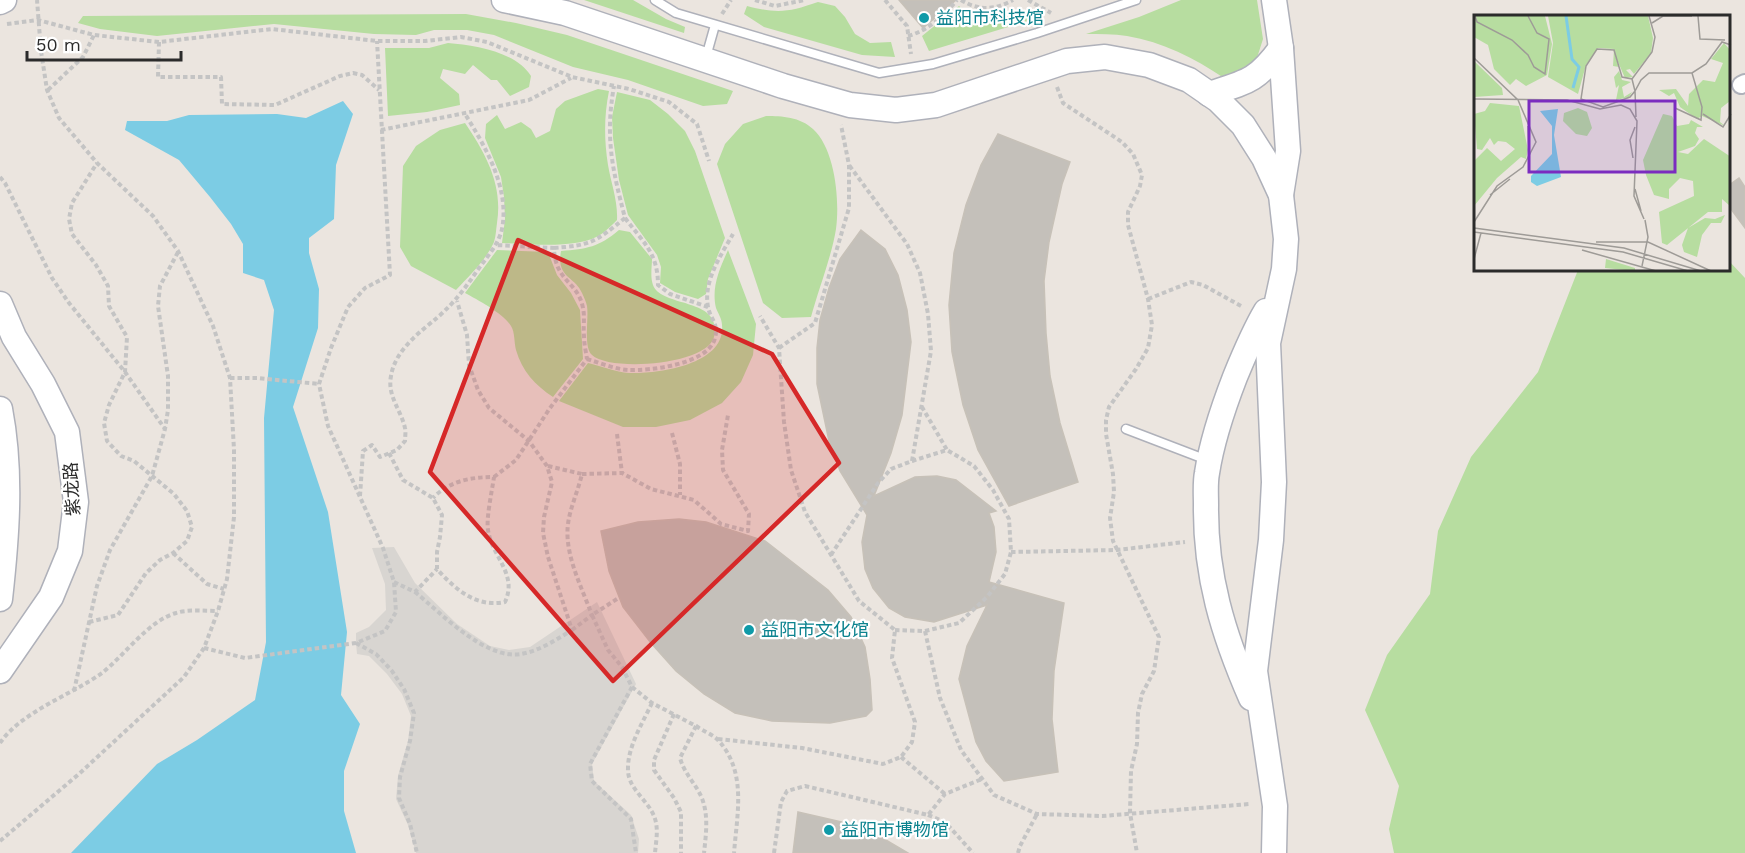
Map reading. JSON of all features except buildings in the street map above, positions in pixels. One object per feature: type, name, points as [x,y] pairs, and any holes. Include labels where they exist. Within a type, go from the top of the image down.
[{"type":"street","points":[[0,2],[4,0]]},
{"type":"street","points":[[504,0],[565,13],[783,86],[850,105],[896,110],[936,105],[1067,61],[1105,57],[1149,65],[1189,80],[1209,94],[1243,125],[1264,158],[1281,195]]},
{"type":"street","points":[[1274,0],[1281,48],[1288,151],[1281,195],[1286,239],[1284,269],[1268,344],[1274,482],[1271,540],[1255,671],[1275,806],[1275,853]]},
{"type":"street","points":[[1209,94],[1248,81],[1267,67],[1281,48]]},
{"type":"street","points":[[1262,724],[1235,662],[1219,616],[1209,570],[1206,475],[1215,436],[1232,385],[1263,316],[1278,294]]},
{"type":"street","name":"紫龙路","points":[[0,304],[14,337],[43,384],[67,432],[76,502],[70,551],[51,597],[0,671]]},
{"type":"street","points":[[0,409],[6,441],[7,530],[0,599]]},
{"type":"lane","points":[[655,0],[676,13],[879,73],[933,64],[1136,0]]},
{"type":"lane","points":[[706,60],[716,25]]},
{"type":"lane","points":[[1126,429],[1209,461]]},
{"type":"path","points":[[0,841],[142,718],[184,677],[204,648],[218,611],[227,579],[234,517],[234,450],[230,378],[213,326],[178,251],[153,216],[97,163],[59,118],[47,90],[40,51],[37,0]]},
{"type":"path","points":[[755,0],[775,6],[805,0]]},
{"type":"path","points":[[885,0],[907,26],[914,68]]},
{"type":"path","points":[[908,36],[921,32],[959,0],[971,6],[988,9],[1013,0]]},
{"type":"path","points":[[1028,0],[1068,23]]},
{"type":"path","points":[[0,25],[38,20],[94,35],[159,42],[272,29],[377,41],[425,41],[461,37],[488,42],[572,77],[669,102],[697,124],[709,161]]},
{"type":"path","points":[[47,90],[83,57],[94,35]]},
{"type":"path","points":[[204,648],[245,658],[356,643],[385,631],[396,612],[394,582],[383,548],[328,426],[319,384],[348,307],[365,288],[390,275],[377,41]]},
{"type":"path","points":[[159,42],[158,77],[221,77],[222,104],[275,105],[340,76],[352,73],[362,75],[379,90]]},
{"type":"path","points":[[381,130],[529,100],[572,77]]},
{"type":"path","points":[[614,86],[609,115],[609,136],[614,177],[625,218],[654,255],[658,285],[670,294],[708,307]]},
{"type":"path","points":[[1057,87],[1063,103],[1122,141],[1133,154],[1142,175],[1140,186],[1128,212],[1128,225],[1148,299],[1152,325],[1148,348],[1125,386],[1108,407],[1106,420],[1113,474],[1114,492],[1110,518],[1113,541],[1160,638],[1154,670],[1142,694],[1138,713],[1137,744],[1131,771],[1130,813],[1137,853]]},
{"type":"path","points":[[360,497],[363,451],[372,446],[380,457],[397,450],[405,441],[406,429],[390,391],[390,376],[396,360],[412,339],[457,301],[495,245],[502,228],[502,206],[497,175],[484,146],[465,114]]},
{"type":"path","points":[[779,348],[814,323],[849,208],[849,165],[841,126]]},
{"type":"path","points":[[89,622],[118,615],[146,573],[187,541],[192,527],[187,511],[174,494],[134,461],[121,456],[107,441],[104,423],[109,405],[125,372],[127,337],[109,306],[108,286],[96,265],[72,234],[69,219],[72,203],[97,163]]},
{"type":"path","points":[[849,165],[907,244],[920,273],[928,314],[931,351],[912,461]]},
{"type":"path","points":[[0,177],[52,278],[69,303],[125,372],[165,429]]},
{"type":"path","points":[[495,245],[554,248],[584,245],[600,238],[625,218]]},
{"type":"path","points":[[587,360],[626,370],[661,368],[690,360],[709,349],[715,339],[716,324],[708,307],[709,287],[714,266],[733,234]]},
{"type":"path","points":[[433,498],[443,487],[476,477],[494,477],[516,460],[550,408],[587,360],[584,309],[576,290],[562,277],[554,261],[554,248]]},
{"type":"path","points":[[74,691],[97,586],[110,550],[152,476],[165,429],[168,410],[168,376],[158,306],[160,286],[178,251]]},
{"type":"path","points":[[1148,299],[1191,282],[1203,285],[1241,306]]},
{"type":"path","points":[[457,301],[467,335],[469,365],[478,390],[489,408],[529,441],[547,466],[552,482],[543,533],[548,557],[572,630]]},
{"type":"path","points":[[760,316],[779,348],[784,422],[791,470],[805,512],[859,601],[895,630],[925,631],[958,623],[987,597],[1005,574],[1011,552],[1009,519],[993,490],[974,466],[947,450],[922,407]]},
{"type":"path","points":[[230,378],[257,378],[319,384]]},
{"type":"path","points":[[547,466],[582,474],[622,473],[651,489],[694,500],[721,524],[748,531],[749,514],[723,470],[722,450],[728,415]]},
{"type":"path","points":[[617,434],[622,473]]},
{"type":"path","points":[[672,434],[680,464],[680,495]]},
{"type":"path","points":[[831,555],[878,483],[891,469],[947,450]]},
{"type":"path","points":[[389,453],[403,480],[433,498],[442,515],[437,569],[453,588],[476,601],[493,605],[505,602],[510,591],[508,578],[488,530],[494,477]]},
{"type":"path","points":[[582,474],[568,524],[568,537],[571,553],[592,615],[608,650],[622,667],[632,687],[652,703],[718,740],[731,759],[737,775],[739,796],[734,853]]},
{"type":"path","points":[[1011,552],[1117,550],[1185,542]]},
{"type":"path","points":[[173,553],[207,584],[224,589]]},
{"type":"path","points":[[415,592],[437,569]]},
{"type":"path","points":[[394,582],[415,592],[478,644],[500,654],[521,654],[543,647],[617,599]]},
{"type":"path","points":[[0,743],[5,736],[29,717],[103,672],[149,628],[176,613],[218,611]]},
{"type":"path","points":[[718,740],[802,748],[883,764],[901,756],[912,742],[915,722],[892,658],[895,630]]},
{"type":"path","points":[[925,631],[940,698],[961,750],[994,795],[1037,814],[1102,816],[1249,804]]},
{"type":"path","points":[[356,643],[376,654],[392,671],[404,689],[414,713],[410,741],[400,777],[399,798],[410,824],[417,853]]},
{"type":"path","points":[[632,687],[590,764],[592,781],[631,819],[636,853]]},
{"type":"path","points":[[652,703],[629,756],[628,771],[632,786],[653,815],[657,829],[655,853]]},
{"type":"path","points":[[674,714],[654,760],[654,771],[674,798],[681,812],[681,853]]},
{"type":"path","points":[[696,726],[680,758],[682,766],[701,796],[707,816],[704,853]]},
{"type":"path","points":[[901,756],[945,794]]},
{"type":"path","points":[[928,815],[945,794],[982,779]]},
{"type":"path","points":[[774,853],[781,802],[787,791],[805,786],[928,815],[945,822],[974,853]]},
{"type":"path","points":[[1018,853],[1037,814]]},
{"type":"highlighted area","points":[[518,240],[772,354],[839,463],[613,681],[430,472]]},
{"type":"green space","points":[[584,0],[633,0],[685,27],[684,33]]},
{"type":"green space","points":[[1181,0],[1257,0],[1263,39],[1256,61],[1224,78],[1190,58],[1153,42],[1122,35],[1086,34],[1139,17]]},
{"type":"green space","points":[[818,2],[835,6],[855,34],[870,43],[891,42],[895,57],[862,55],[764,27],[744,14],[747,6],[783,11]]},
{"type":"green space","points":[[959,6],[973,18],[1026,11],[1041,17],[929,51],[922,36]]},
{"type":"green space","points":[[466,14],[567,35],[733,91],[727,104],[703,106],[628,80],[573,67],[494,35],[467,30],[434,30],[416,35],[374,34],[274,24],[157,36],[100,29],[78,23],[83,16]]},
{"type":"green space","points":[[448,43],[494,51],[516,61],[531,76],[529,87],[510,96],[497,80],[491,80],[473,65],[465,74],[443,69],[440,78],[459,94],[460,105],[427,112],[388,116],[385,48],[429,48]]},
{"type":"green space","points":[[598,89],[609,91],[605,119],[606,146],[617,220],[603,233],[581,242],[554,245],[502,243],[505,219],[504,197],[501,177],[485,138],[486,124],[497,115],[505,129],[521,122],[531,129],[536,138],[550,131],[556,109],[565,101]]},
{"type":"green space","points":[[617,92],[650,100],[685,131],[695,151],[725,238],[708,279],[706,294],[698,299],[675,292],[660,283],[661,267],[657,255],[628,215],[619,180],[613,138],[612,117]]},
{"type":"green space","points":[[766,116],[784,117],[808,125],[820,138],[831,162],[836,190],[836,229],[811,317],[782,318],[763,303],[717,164],[725,144],[743,124]]},
{"type":"green space","points":[[465,123],[480,146],[491,170],[498,209],[495,237],[491,249],[456,290],[411,266],[400,247],[403,166],[416,146],[440,130]]},
{"type":"green space","points":[[619,230],[630,232],[652,259],[652,279],[656,290],[663,295],[703,310],[711,316],[714,337],[707,347],[695,354],[657,363],[618,363],[602,360],[592,355],[587,339],[587,304],[579,287],[561,267],[561,251],[592,246]]},
{"type":"green space","points":[[497,250],[548,252],[557,275],[571,293],[580,310],[583,359],[553,397],[540,388],[526,371],[516,350],[514,334],[508,321],[465,293]]},
{"type":"green space","points":[[728,250],[756,324],[753,355],[741,382],[722,403],[690,420],[656,427],[623,427],[559,401],[588,363],[629,373],[656,372],[688,364],[713,350],[720,339],[722,325],[716,308],[715,285]]},
{"type":"green space","points":[[1730,262],[1745,278],[1745,853],[1394,853],[1389,829],[1399,786],[1365,710],[1387,655],[1430,594],[1438,531],[1471,457],[1538,372],[1577,272],[1730,272]]},
{"type":"shaded area","points":[[394,547],[415,583],[457,624],[490,646],[509,650],[530,647],[597,602],[636,684],[592,764],[594,781],[631,815],[639,839],[638,853],[416,853],[408,825],[396,799],[398,776],[408,741],[411,716],[402,694],[387,674],[369,656],[357,654],[356,643],[356,633],[369,627],[386,610],[385,584],[372,548]]},
{"type":"water","points":[[343,101],[353,114],[336,165],[334,219],[309,238],[309,253],[319,289],[318,328],[293,407],[328,512],[347,632],[341,695],[360,724],[344,771],[344,811],[356,853],[71,853],[157,764],[255,700],[266,642],[264,418],[274,310],[264,280],[243,273],[243,244],[210,197],[179,160],[125,130],[127,121],[167,121],[189,115],[277,114],[306,118]]},
{"type":"place","name":"益阳市科技馆","points":[[924,18]]},
{"type":"place","name":"益阳市文化馆","points":[[749,630]]},
{"type":"place","name":"益阳市博物馆","points":[[829,830]]}]
